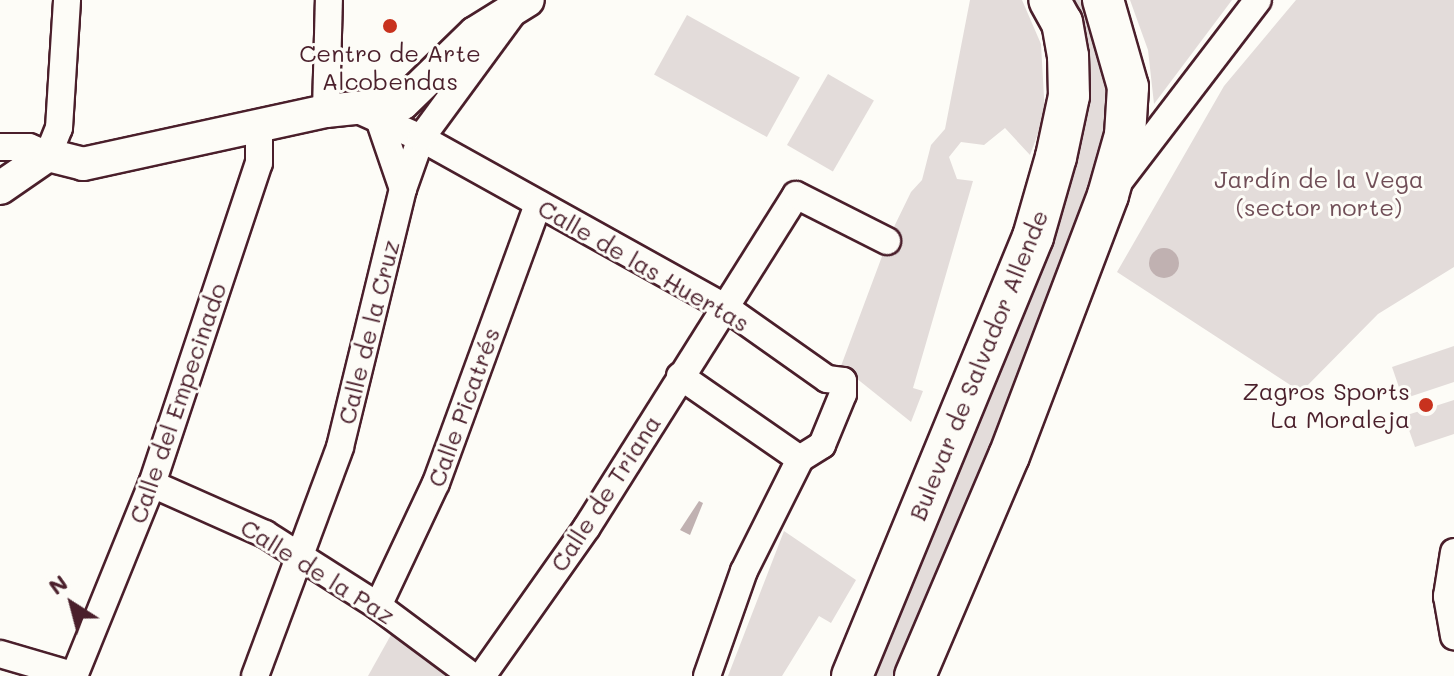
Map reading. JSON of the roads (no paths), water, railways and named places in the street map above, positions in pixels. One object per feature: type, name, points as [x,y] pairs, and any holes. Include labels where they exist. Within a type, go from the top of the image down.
[{"type":"main road","name":"Bulevar de Salvador Allende","points":[[852,676],[1033,237],[1056,157],[1069,96],[1068,56],[1062,23],[1049,0]]},
{"type":"main road","points":[[915,676],[1009,456],[1108,195],[1125,135],[1128,87],[1103,0]]},
{"type":"street","points":[[0,188],[48,155],[59,128],[67,0]]},
{"type":"street","points":[[329,0],[354,113],[403,189]]},
{"type":"street","points":[[1108,195],[1258,0]]},
{"type":"street","points":[[0,147],[29,147],[83,164],[259,124],[354,113],[403,103],[475,33],[522,4]]},
{"type":"street","name":"Calle de la Cruz","points":[[255,676],[302,557],[340,447],[403,189],[421,138],[522,4]]},
{"type":"street","name":"Calle de las Huertas","points":[[354,113],[421,138],[725,307],[827,379],[843,381],[843,394],[822,445],[800,459]]},
{"type":"street","name":"Calle del Empecinado","points":[[74,676],[152,484],[259,163],[259,124]]},
{"type":"street","name":"Calle de Triana","points":[[482,676],[587,527],[796,195],[887,241]]},
{"type":"street","name":"Calle Picatrés","points":[[378,606],[436,483],[538,204]]},
{"type":"street","points":[[680,376],[800,459],[744,571],[707,676]]},
{"type":"street","name":"Calle de la Paz","points":[[152,484],[251,527],[302,557],[378,606],[472,676]]},
{"type":"street","points":[[1454,552],[1447,596],[1454,636]]},
{"type":"street","points":[[838,676],[900,559]]},
{"type":"street","points":[[0,654],[74,676]]},
{"type":"place","name":"Centro de Arte Alcobendas","points":[[390,26]]},
{"type":"place","name":"Zagros Sports La Moraleja","points":[[1426,405]]},
{"type":"park label","name":"Jardín de la Vega (sector norte)","points":[[1319,193]]}]
